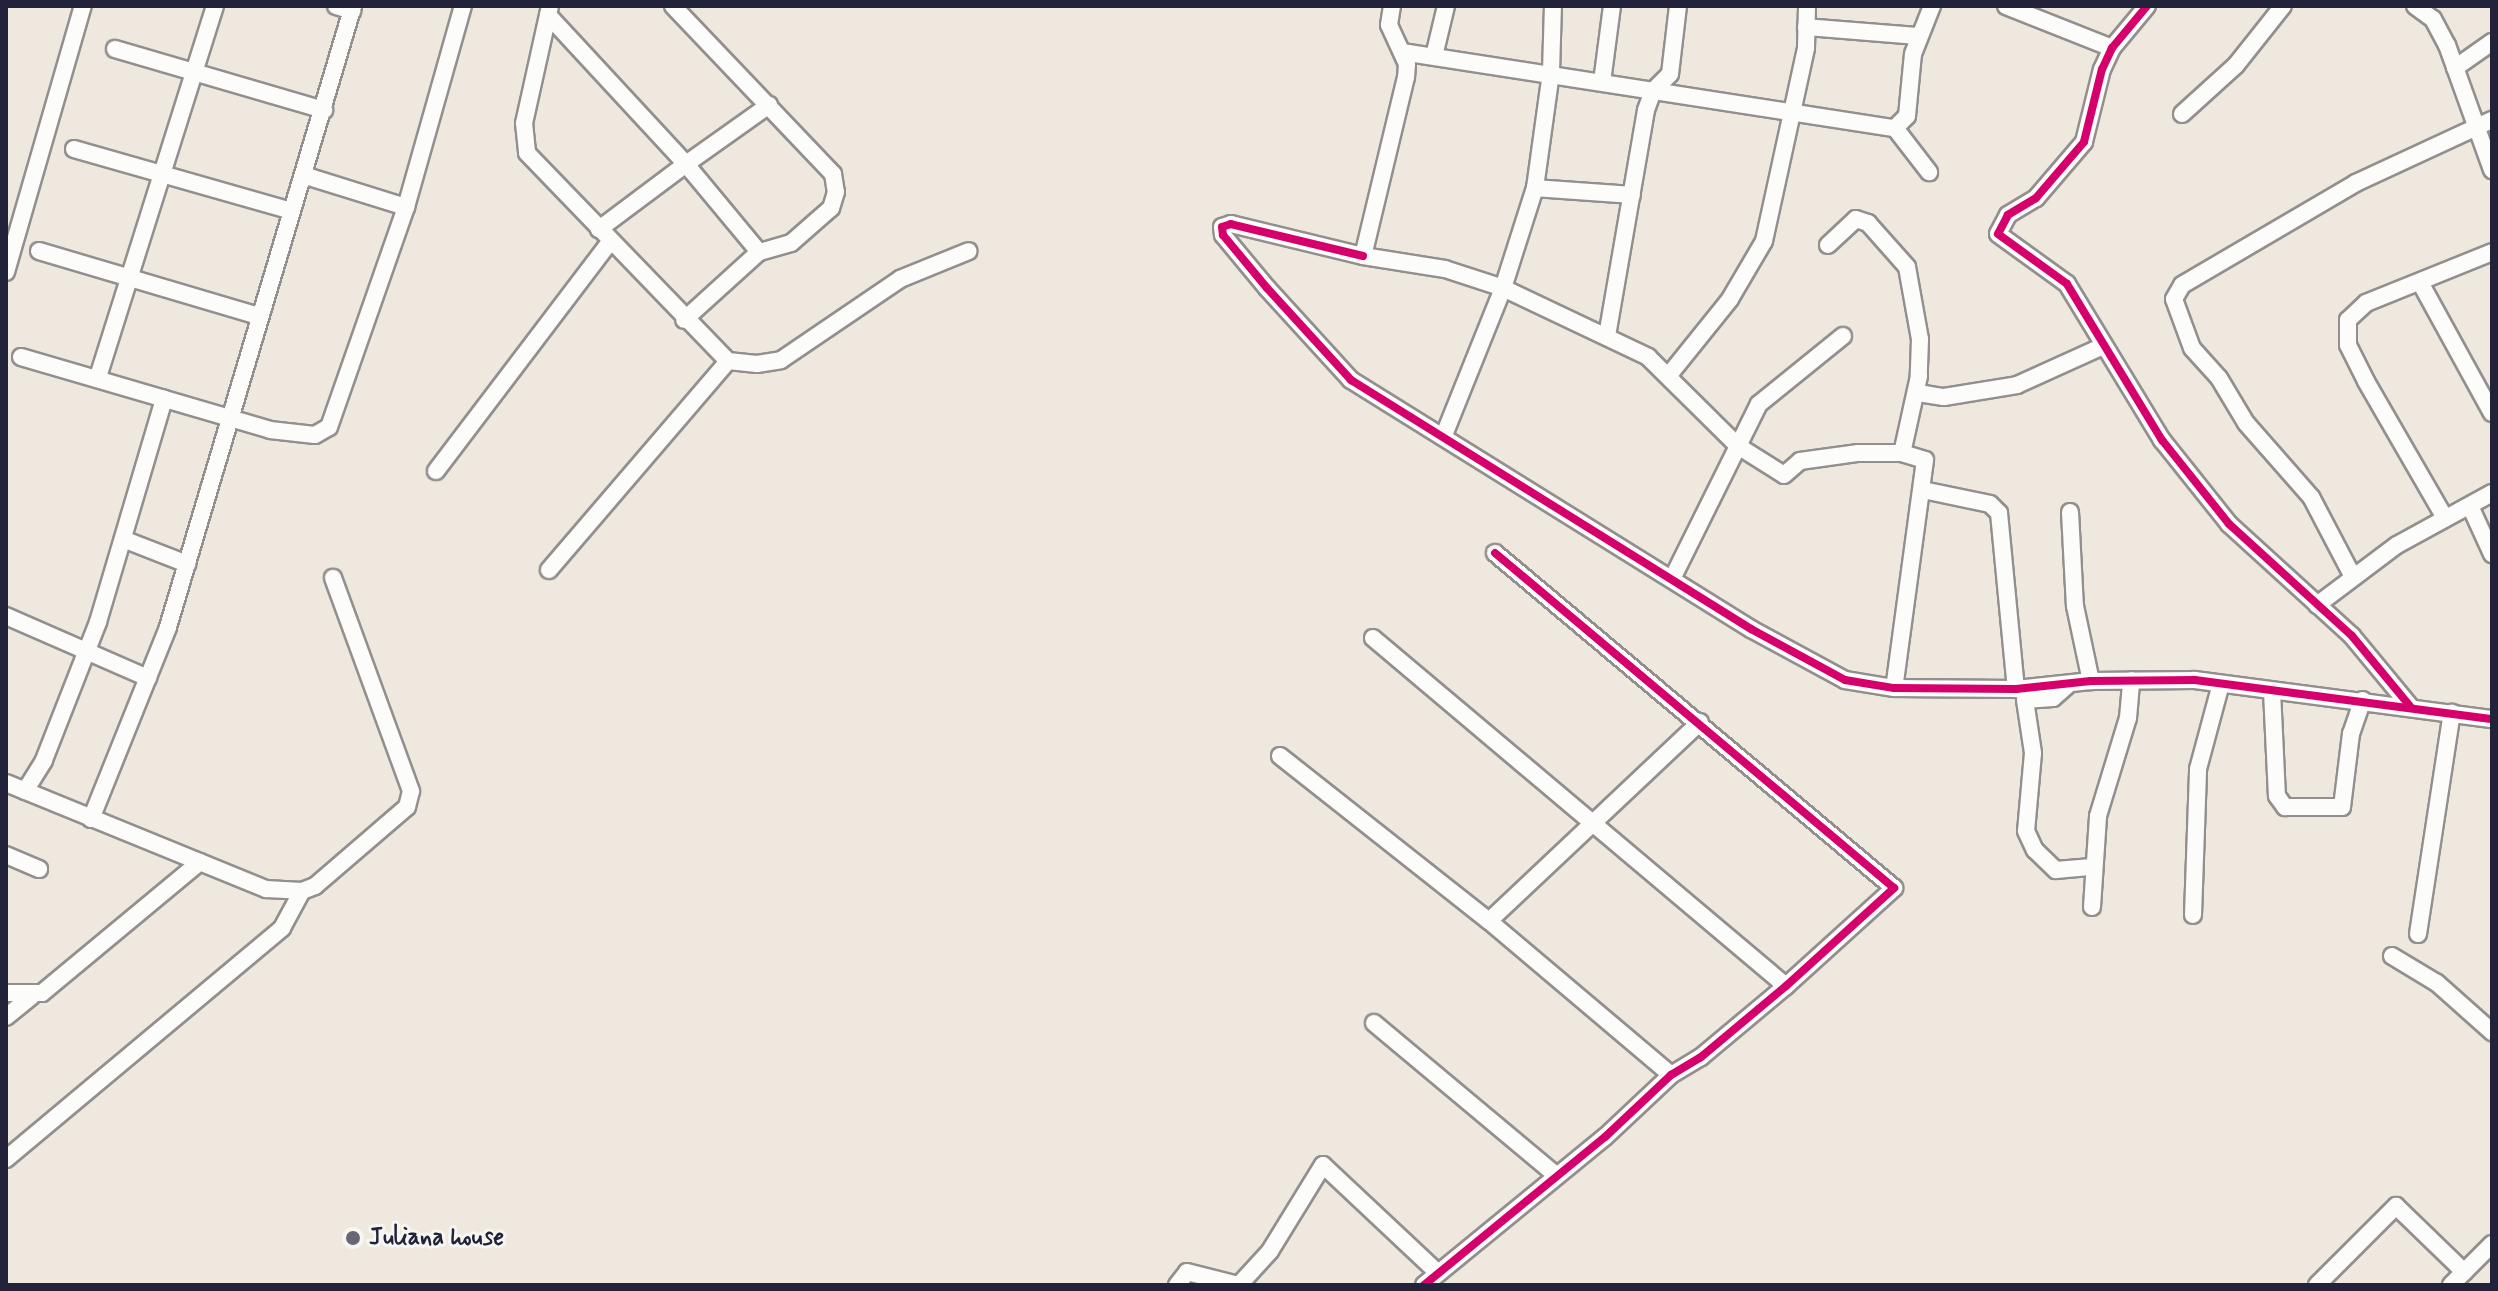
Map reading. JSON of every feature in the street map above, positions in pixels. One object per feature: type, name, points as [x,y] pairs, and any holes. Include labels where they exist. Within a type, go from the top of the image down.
[{"type":"street","points":[[6,272],[83,6]]},
{"type":"street","points":[[98,377],[166,172],[215,6]]},
{"type":"street","points":[[21,357],[98,377],[229,418],[307,435],[329,427],[406,207],[463,6]]},
{"type":"street","points":[[673,6],[833,174],[836,192],[831,208],[791,243],[759,252],[684,320]]},
{"type":"street","points":[[1363,256],[1406,77],[1402,52],[1389,25],[1392,6]]},
{"type":"street","points":[[1434,56],[1446,6]]},
{"type":"street","points":[[1444,435],[1503,288],[1535,188],[1551,72],[1553,6]]},
{"type":"street","points":[[1602,82],[1612,6]]},
{"type":"street","points":[[1607,336],[1653,91],[1670,74],[1678,6]]},
{"type":"street","points":[[1669,375],[1730,299],[1764,241],[1794,111],[1807,6]]},
{"type":"street","points":[[1895,128],[1907,116],[1919,36],[1932,6]]},
{"type":"street","points":[[2006,6],[2112,48]]},
{"type":"street","points":[[2124,6],[2131,23]]},
{"type":"street","points":[[2147,6],[2112,48],[2084,142],[2036,198],[2008,215],[1997,229],[2067,284],[2162,440],[2229,524],[2317,605],[2410,706]]},
{"type":"street","points":[[2182,114],[2236,65],[2283,6]]},
{"type":"street","points":[[2415,6],[2433,19],[2455,68],[2492,170]]},
{"type":"street","points":[[91,819],[148,678],[187,564],[259,316],[324,110],[347,8]]},
{"type":"street","points":[[549,11],[686,164],[759,252]]},
{"type":"street","points":[[549,11],[523,141],[527,153],[684,320],[728,361],[757,364],[781,360],[900,279],[969,251]]},
{"type":"street","points":[[1806,27],[1919,36]]},
{"type":"street","points":[[2455,68],[2492,42]]},
{"type":"street","points":[[115,49],[324,110]]},
{"type":"street","points":[[1402,52],[1551,72],[1895,128],[1929,172]]},
{"type":"street","points":[[436,471],[604,236],[686,164],[769,105]]},
{"type":"street","points":[[2352,575],[2311,497],[2246,423],[2219,378],[2192,348],[2174,299],[2182,285],[2356,183],[2492,120]]},
{"type":"street","points":[[74,149],[166,172],[291,211]]},
{"type":"street","points":[[303,175],[406,207]]},
{"type":"street","points":[[1535,188],[1632,195]]},
{"type":"street","points":[[1828,245],[1856,219],[1868,223],[1907,267],[1920,339],[1918,393],[1902,453]]},
{"type":"street","points":[[1894,688],[1925,460],[1902,453],[1800,461],[1784,475],[1738,446],[1648,357],[1503,288],[1445,269],[1363,256],[1231,224],[1222,227],[1223,235],[1267,288],[1351,380],[1673,577],[1751,629],[1845,680],[1894,688],[2016,689],[2131,680],[2221,684],[2492,719]]},
{"type":"street","points":[[39,251],[133,276],[259,316]]},
{"type":"street","points":[[2445,518],[2366,381],[2347,333],[2348,320],[2366,303],[2421,284],[2492,252]]},
{"type":"street","points":[[2421,284],[2492,413]]},
{"type":"street","points":[[1673,577],[1759,404],[1843,336]]},
{"type":"street","points":[[1918,393],[1944,397],[2017,385],[2103,346]]},
{"type":"street","points":[[549,570],[728,361]]},
{"type":"street","points":[[25,791],[87,650],[164,399]]},
{"type":"street","points":[[1923,490],[1990,504],[1999,513],[2016,689]]},
{"type":"street","points":[[2317,605],[2352,575],[2492,493]]},
{"type":"street","points":[[2470,506],[2492,554]]},
{"type":"street","points":[[2070,512],[2075,606],[2091,681]]},
{"type":"street","points":[[123,539],[187,564]]},
{"type":"street","points":[[1424,1285],[1605,1137],[1671,1075],[1701,1057],[1786,986],[1894,888],[1495,553]]},
{"type":"street","points":[[6,1159],[282,928],[302,891],[407,807],[411,791],[333,578]]},
{"type":"street","points":[[6,616],[148,678]]},
{"type":"street","points":[[1373,638],[1786,986]]},
{"type":"street","points":[[2092,907],[2092,867],[2102,796],[2128,718],[2131,680]]},
{"type":"street","points":[[2193,915],[2198,769],[2221,684]]},
{"type":"street","points":[[2068,685],[2053,698],[2025,700],[2033,753],[2026,831],[2035,850],[2056,870],[2092,867]]},
{"type":"street","points":[[2272,691],[2277,796],[2285,807],[2342,807],[2351,734],[2363,700]]},
{"type":"street","points":[[2418,934],[2452,713]]},
{"type":"street","points":[[1489,921],[1700,722]]},
{"type":"street","points":[[1280,756],[1489,921],[1671,1075]]},
{"type":"street","points":[[6,783],[266,889],[302,891]]},
{"type":"street","points":[[6,855],[39,869]]},
{"type":"street","points":[[6,1017],[32,996],[42,993],[200,862]]},
{"type":"street","points":[[2392,956],[2437,983],[2492,1032]]},
{"type":"street","points":[[6,993],[32,996]]},
{"type":"street","points":[[1374,1023],[1556,1175]]},
{"type":"street","points":[[1177,1285],[1187,1272],[1239,1285],[1270,1251],[1323,1165],[1438,1273]]},
{"type":"street","points":[[2317,1285],[2396,1206],[2464,1272]]},
{"type":"street","points":[[2451,1285],[2492,1244]]},
{"type":"cycle path","points":[[2147,6],[2112,48],[2102,69],[2084,142],[2036,198],[2008,215],[1998,234],[2067,284],[2162,440],[2229,524],[2352,636],[2410,706]]},
{"type":"cycle path","points":[[1363,256],[1231,224],[1222,227],[1223,235],[1267,288],[1351,380],[1751,629],[1845,680],[1894,688],[2016,689],[2091,681],[2195,680],[2492,719]]},
{"type":"cycle path","points":[[1424,1285],[1605,1137],[1671,1075],[1701,1057],[1786,986],[1894,888],[1495,553]]},
{"type":"place","name":"Juliana house","points":[[353,1238]]}]
